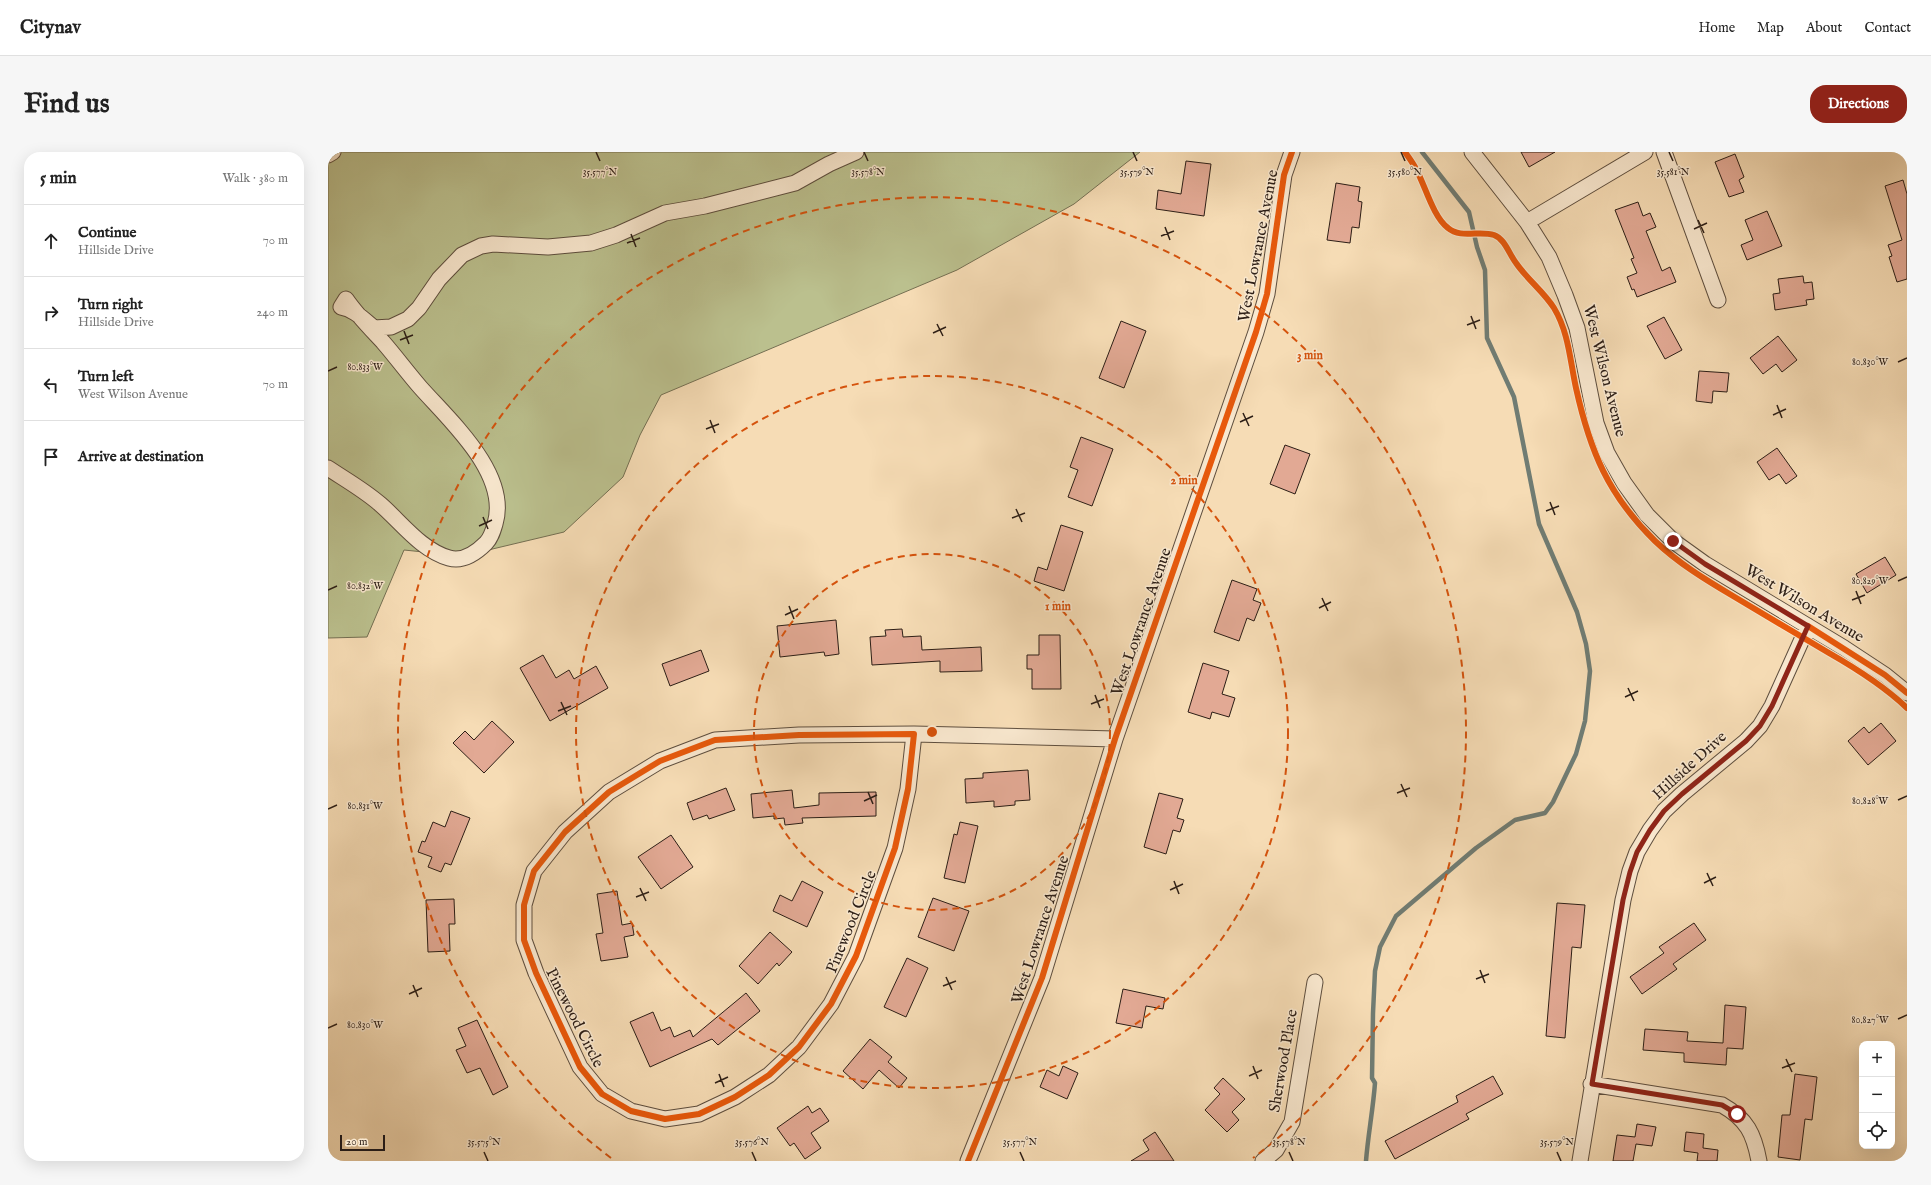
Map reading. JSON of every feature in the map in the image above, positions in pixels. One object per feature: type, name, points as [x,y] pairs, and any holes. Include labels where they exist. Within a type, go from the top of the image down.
[{"type":"street","points":[[328,155],[333,152]]},
{"type":"street","points":[[328,468],[380,504],[415,538],[435,551],[449,558],[460,559],[477,552],[488,541],[493,531],[498,513],[495,491],[483,464],[468,440],[419,386],[383,342],[356,314],[374,328],[391,327],[408,319],[419,308],[444,274],[462,255],[481,246],[493,244],[548,247],[591,243],[616,236],[665,213],[704,206],[795,182],[828,164],[856,152]]},
{"type":"street","name":"West Lowrance Avenue","points":[[968,1161],[1042,978],[1115,739],[1256,332],[1267,294],[1278,205],[1284,175],[1292,152]]},
{"type":"street","name":"West Wilson Avenue","points":[[1472,152],[1527,222],[1549,257],[1566,295],[1577,328],[1596,423],[1607,453],[1624,483],[1647,515],[1673,541],[1705,564],[1808,626],[1885,676],[1907,693]]},
{"type":"street","points":[[1527,222],[1645,152]]},
{"type":"street","points":[[1664,152],[1718,300]]},
{"type":"street","name":"Hillside Drive","points":[[1580,1161],[1623,900],[1637,852],[1664,811],[1682,794],[1746,741],[1760,726],[1772,706],[1808,626]]},
{"type":"street","name":"Pinewood Circle","points":[[914,734],[908,788],[895,848],[856,956],[831,1004],[799,1048],[769,1075],[735,1097],[699,1114],[665,1119],[631,1112],[602,1094],[580,1067],[536,973],[524,940],[524,905],[534,871],[565,832],[615,788],[660,761],[715,740],[800,736],[914,734],[1115,739]]},
{"type":"street","name":"Sherwood Place","points":[[1263,1161],[1276,1150],[1292,1122],[1315,982]]},
{"type":"street","points":[[1592,1084],[1722,1105],[1737,1114],[1750,1130],[1759,1161]]},
{"type":"green space","points":[[328,152],[1140,152],[1074,204],[957,270],[661,395],[640,435],[623,477],[564,532],[463,556],[404,550],[367,637],[328,638]]},
{"type":"building","points":[[1521,152],[1555,152],[1529,167]]},
{"type":"building","points":[[1735,154],[1744,177],[1739,180],[1744,192],[1729,197],[1715,162]]},
{"type":"building","points":[[1186,161],[1211,164],[1204,216],[1156,209],[1158,190],[1181,194]]},
{"type":"building","points":[[1903,180],[1907,194],[1907,279],[1897,282],[1889,257],[1892,256],[1888,245],[1902,240],[1885,186]]},
{"type":"building","points":[[1336,183],[1360,187],[1358,201],[1362,202],[1359,228],[1352,227],[1350,243],[1327,240]]},
{"type":"building","points":[[1638,202],[1643,216],[1650,213],[1656,227],[1646,231],[1662,271],[1670,267],[1676,282],[1637,297],[1634,289],[1632,290],[1627,277],[1637,273],[1631,259],[1634,258],[1615,210]]},
{"type":"building","points":[[1767,211],[1782,246],[1747,260],[1741,245],[1753,240],[1745,220]]},
{"type":"building","points":[[1803,276],[1804,283],[1812,282],[1814,299],[1806,300],[1807,305],[1775,310],[1773,294],[1780,293],[1778,279]]},
{"type":"building","points":[[1664,317],[1682,350],[1665,359],[1647,326]]},
{"type":"building","points":[[1121,321],[1146,331],[1124,388],[1099,378]]},
{"type":"building","points":[[1778,336],[1797,360],[1782,372],[1776,364],[1763,374],[1750,358]]},
{"type":"building","points":[[1699,371],[1729,373],[1727,392],[1713,391],[1712,403],[1696,401]]},
{"type":"building","points":[[1081,437],[1113,449],[1092,506],[1068,497],[1078,470],[1070,467]]},
{"type":"building","points":[[1285,445],[1310,454],[1295,494],[1270,484]]},
{"type":"building","points":[[1777,448],[1797,476],[1786,484],[1779,474],[1769,480],[1757,462]]},
{"type":"building","points":[[1061,525],[1083,532],[1064,591],[1034,581],[1038,567],[1047,570]]},
{"type":"building","points":[[1885,557],[1896,575],[1867,593],[1856,574]]},
{"type":"building","points":[[1232,580],[1257,589],[1253,600],[1261,603],[1254,621],[1247,618],[1239,641],[1214,632]]},
{"type":"building","points":[[836,620],[839,654],[825,656],[824,652],[780,657],[777,626]]},
{"type":"building","points":[[902,629],[903,637],[921,636],[922,650],[981,647],[982,671],[940,672],[940,661],[872,665],[870,637],[886,636],[885,630]]},
{"type":"building","points":[[1039,635],[1060,635],[1061,689],[1032,689],[1032,669],[1027,669],[1027,655],[1039,655]]},
{"type":"building","points":[[701,650],[709,671],[670,686],[662,664]]},
{"type":"building","points":[[543,655],[556,678],[569,670],[574,679],[596,666],[608,688],[550,721],[520,668]]},
{"type":"building","points":[[1203,663],[1229,671],[1222,694],[1235,698],[1229,717],[1212,712],[1210,719],[1188,712]]},
{"type":"building","points":[[492,721],[514,742],[484,773],[453,743],[465,731],[474,740]]},
{"type":"building","points":[[1881,723],[1896,741],[1868,765],[1848,741],[1864,727],[1869,733]]},
{"type":"building","points":[[1028,770],[1030,800],[1015,801],[1015,805],[994,807],[994,801],[966,803],[965,779],[983,778],[983,773]]},
{"type":"building","points":[[726,788],[735,810],[709,819],[707,815],[693,820],[687,803]]},
{"type":"building","points":[[792,790],[794,808],[819,805],[819,793],[876,792],[876,816],[802,818],[803,823],[785,825],[784,818],[774,819],[774,816],[753,818],[751,794]]},
{"type":"building","points":[[1159,793],[1183,799],[1177,818],[1184,820],[1180,832],[1173,830],[1166,854],[1144,847]]},
{"type":"building","points":[[451,811],[470,818],[451,865],[445,863],[441,872],[428,867],[432,857],[418,852],[422,841],[425,842],[433,822],[445,827]]},
{"type":"building","points":[[960,822],[978,826],[965,883],[944,878],[954,834],[957,835]]},
{"type":"building","points":[[671,835],[693,867],[661,889],[638,857]]},
{"type":"building","points":[[802,881],[823,892],[807,927],[773,911],[780,895],[792,901]]},
{"type":"building","points":[[617,891],[622,925],[632,923],[634,935],[624,937],[628,957],[601,961],[596,934],[603,933],[597,894]]},
{"type":"building","points":[[933,898],[969,911],[954,951],[918,937]]},
{"type":"building","points":[[454,899],[455,924],[449,924],[450,951],[428,952],[426,900]]},
{"type":"building","points":[[1557,903],[1585,905],[1581,948],[1572,947],[1565,1038],[1546,1036]]},
{"type":"building","points":[[1694,923],[1706,940],[1673,964],[1677,969],[1642,994],[1630,977],[1664,953],[1659,947]]},
{"type":"building","points":[[770,932],[792,952],[779,966],[777,963],[758,984],[739,966]]},
{"type":"building","points":[[907,958],[928,968],[906,1017],[884,1007]]},
{"type":"building","points":[[1123,989],[1165,998],[1163,1009],[1146,1006],[1142,1028],[1116,1023]]},
{"type":"building","points":[[746,993],[760,1011],[718,1045],[712,1039],[650,1067],[630,1022],[653,1012],[661,1031],[670,1027],[674,1037],[690,1030],[693,1037]]},
{"type":"building","points":[[1725,1005],[1746,1007],[1743,1049],[1727,1048],[1726,1065],[1684,1062],[1684,1053],[1643,1050],[1645,1029],[1688,1032],[1687,1041],[1723,1043]]},
{"type":"building","points":[[477,1020],[508,1087],[493,1095],[480,1068],[467,1073],[456,1050],[466,1046],[458,1028]]},
{"type":"building","points":[[870,1039],[892,1057],[888,1062],[907,1078],[899,1088],[879,1070],[863,1089],[843,1071]]},
{"type":"building","points":[[1063,1066],[1078,1073],[1067,1099],[1040,1087],[1047,1070],[1059,1076]]},
{"type":"building","points":[[1795,1074],[1817,1077],[1812,1120],[1805,1119],[1800,1160],[1778,1157],[1782,1115],[1790,1115]]},
{"type":"building","points":[[1493,1076],[1503,1094],[1466,1114],[1469,1119],[1395,1159],[1385,1141],[1458,1102],[1456,1096]]},
{"type":"building","points":[[1223,1078],[1245,1099],[1232,1112],[1239,1120],[1227,1132],[1205,1110],[1220,1094],[1214,1088]]},
{"type":"building","points":[[808,1106],[812,1113],[820,1108],[829,1121],[811,1133],[821,1148],[805,1159],[794,1143],[790,1146],[777,1128]]},
{"type":"building","points":[[1637,1124],[1656,1127],[1652,1146],[1636,1144],[1633,1161],[1613,1161],[1617,1135],[1635,1137]]},
{"type":"building","points":[[1155,1132],[1174,1161],[1131,1161],[1149,1150],[1143,1140]]},
{"type":"building","points":[[1686,1132],[1704,1134],[1703,1148],[1718,1150],[1717,1161],[1697,1161],[1698,1153],[1684,1151]]},
{"type":"waterway","points":[[1366,1161],[1375,1083],[1372,1078],[1373,1013],[1375,971],[1380,947],[1396,916],[1476,848],[1515,820],[1545,813],[1553,802],[1576,754],[1585,721],[1590,671],[1586,644],[1577,612],[1539,524],[1514,397],[1487,338],[1485,270],[1477,247],[1469,212],[1422,152]]},
{"type":"cycle path","points":[[968,1161],[1042,978],[1115,739],[1256,332],[1267,294],[1284,175],[1292,152]]},
{"type":"cycle path","points":[[1405,152],[1415,167],[1434,209],[1443,223],[1448,228],[1459,233],[1482,233],[1498,237],[1504,243],[1520,269],[1554,308],[1566,337],[1581,411],[1595,452],[1613,489],[1639,524],[1673,557],[1692,571],[1860,672],[1880,685],[1907,708]]},
{"type":"cycle path","points":[[1808,626],[1885,675],[1907,693]]},
{"type":"cycle path","points":[[914,734],[908,789],[895,848],[856,956],[831,1004],[799,1047],[769,1075],[735,1097],[699,1114],[665,1119],[631,1111],[602,1094],[580,1067],[536,973],[524,940],[524,905],[534,871],[565,832],[609,792],[660,761],[715,740],[799,735],[914,734]]},
{"type":"route","points":[[1673,541],[1705,564],[1762,600],[1808,626],[1772,706],[1760,726],[1746,741],[1682,794],[1664,811],[1650,830],[1637,852],[1623,900],[1592,1084],[1722,1105],[1737,1114]]}]
